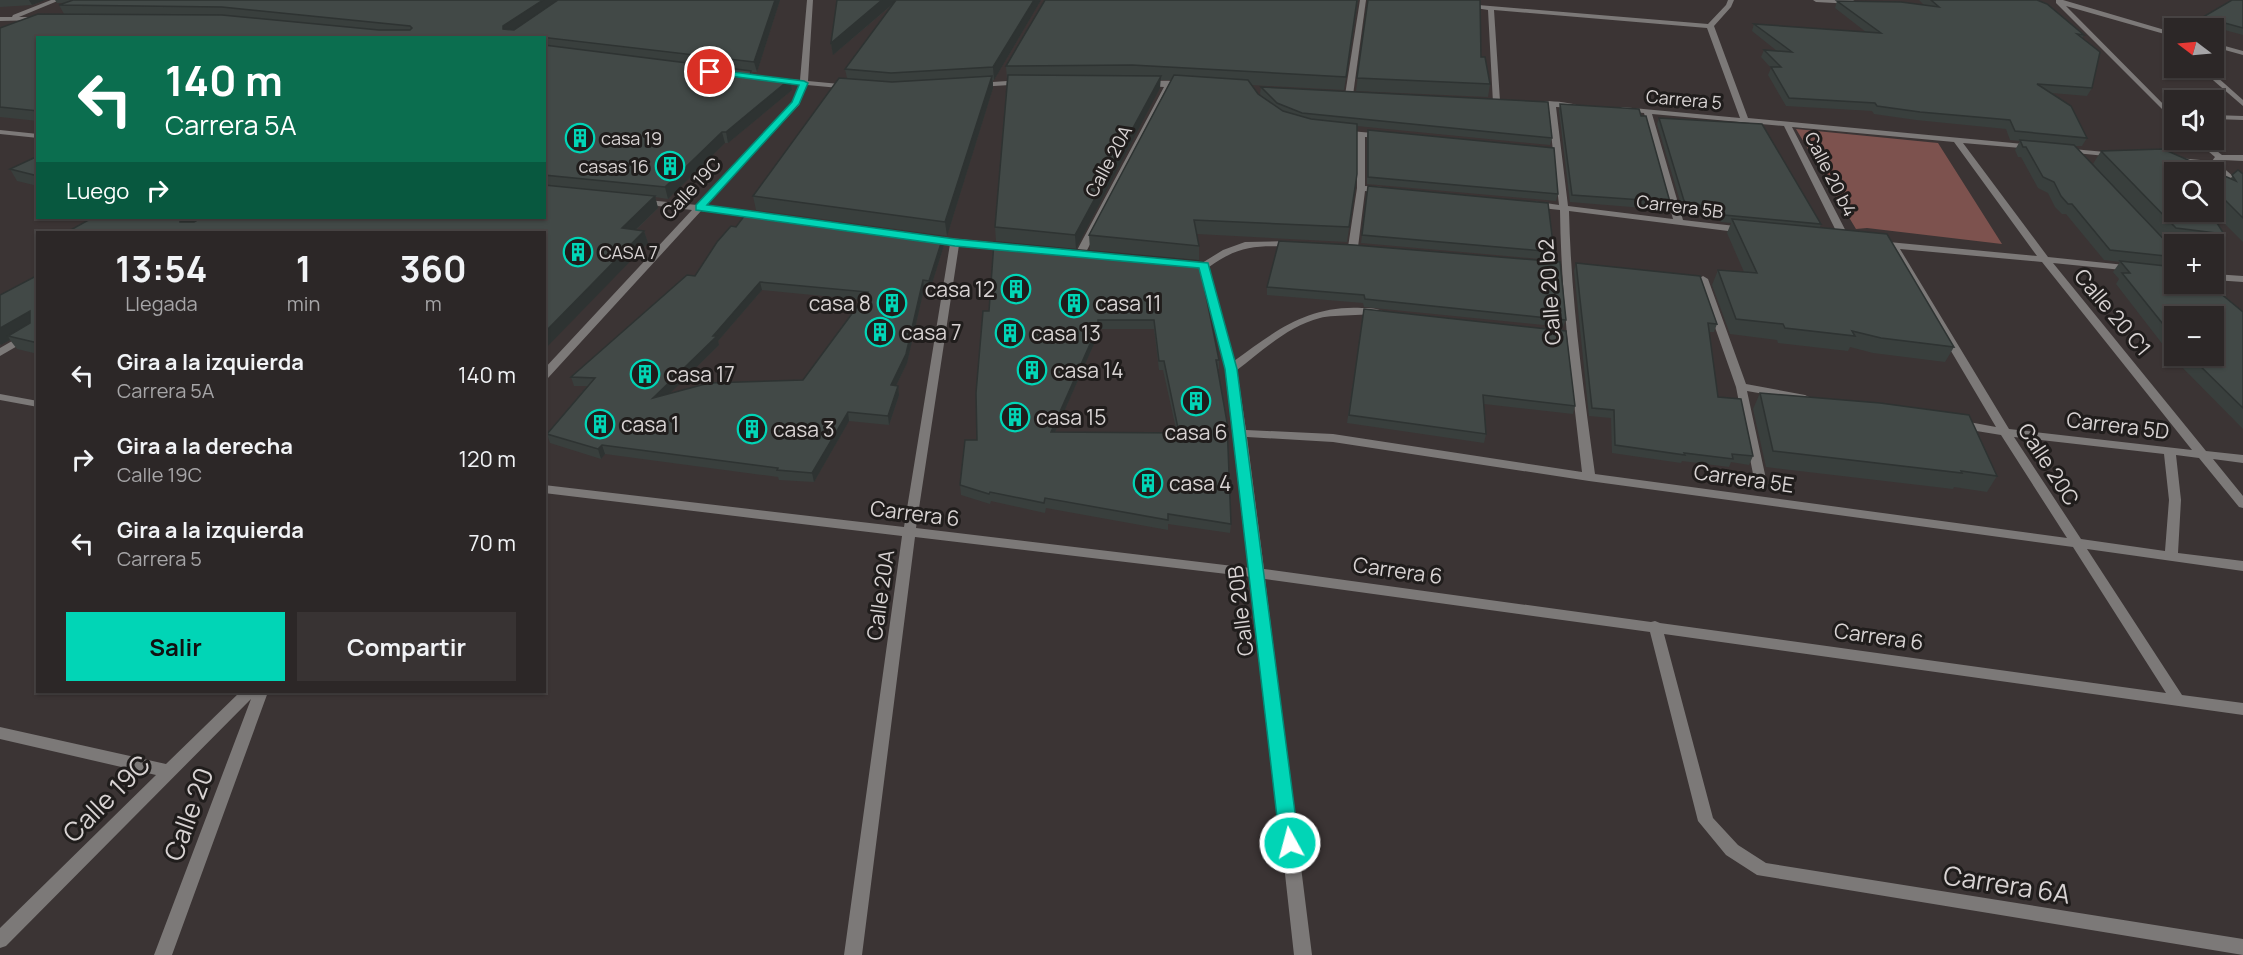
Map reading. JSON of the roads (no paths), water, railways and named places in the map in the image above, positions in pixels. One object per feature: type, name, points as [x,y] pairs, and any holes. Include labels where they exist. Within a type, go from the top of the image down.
[{"type":"street","points":[[0,21],[57,0]]},
{"type":"street","name":"Calle 19C","points":[[546,374],[796,103],[804,83],[810,0]]},
{"type":"street","points":[[1349,95],[1363,0]]},
{"type":"street","points":[[1454,5],[1710,26],[1730,6],[1731,0]]},
{"type":"street","points":[[1816,0],[1860,3]]},
{"type":"street","points":[[2056,1],[2162,31]]},
{"type":"street","points":[[2056,1],[2164,107]]},
{"type":"street","points":[[1491,8],[1496,101]]},
{"type":"street","points":[[9,19],[55,19]]},
{"type":"street","points":[[1710,26],[1744,119]]},
{"type":"street","points":[[2224,48],[2243,53]]},
{"type":"street","points":[[998,83],[1003,74]]},
{"type":"street","points":[[2214,78],[2243,104]]},
{"type":"street","points":[[769,79],[860,87]]},
{"type":"street","points":[[966,86],[1029,82]]},
{"type":"street","points":[[1134,84],[1192,85]]},
{"type":"street","name":"Calle 20A","points":[[1080,254],[1169,84]]},
{"type":"street","points":[[1338,95],[1360,96]]},
{"type":"street","points":[[1484,100],[1507,101]]},
{"type":"street","points":[[1518,102],[1587,107]]},
{"type":"street","name":"Calle 20 b2","points":[[1552,104],[1564,207],[1565,334],[1589,477]]},
{"type":"street","name":"Carrera 5","points":[[1611,108],[2037,148]]},
{"type":"street","points":[[1647,111],[1679,224]]},
{"type":"street","points":[[2224,117],[2243,118]]},
{"type":"street","name":"Calle 20 b4","points":[[1786,123],[1856,242]]},
{"type":"street","points":[[1332,131],[1396,137]]},
{"type":"street","points":[[0,132],[36,136]]},
{"type":"street","points":[[1353,247],[1361,188],[1361,134]]},
{"type":"street","name":"Calle 20 C1","points":[[1957,141],[2044,259],[2243,504]]},
{"type":"street","points":[[2060,149],[2131,156]]},
{"type":"street","points":[[1547,150],[1558,150]]},
{"type":"street","points":[[2072,150],[2079,159]]},
{"type":"street","points":[[2208,150],[2243,189]]},
{"type":"street","points":[[2167,160],[2217,161],[2243,158]]},
{"type":"street","points":[[1361,188],[1395,191]]},
{"type":"street","points":[[633,200],[770,217]]},
{"type":"street","name":"Carrera 5B","points":[[1519,203],[1750,231]]},
{"type":"street","points":[[920,238],[1023,249]]},
{"type":"street","points":[[1834,240],[2139,269]]},
{"type":"street","points":[[1170,262],[1204,266],[1223,251],[1260,242],[1306,245]]},
{"type":"street","name":"Calle 20A","points":[[853,955],[909,533],[955,243]]},
{"type":"street","name":"Calle 20C","points":[[1894,246],[2005,432],[2178,700]]},
{"type":"street","points":[[1341,247],[1365,248]]},
{"type":"street","points":[[1068,253],[1091,255]]},
{"type":"street","points":[[1553,265],[1565,266]]},
{"type":"street","name":"Calle 20B","points":[[1204,266],[1231,369],[1303,955]]},
{"type":"street","points":[[2224,277],[2243,279]]},
{"type":"street","points":[[1703,279],[1741,387],[1760,479]]},
{"type":"street","points":[[1231,369],[1292,324],[1313,315],[1343,310],[1396,314]]},
{"type":"street","points":[[0,353],[36,330]]},
{"type":"street","points":[[1741,387],[1821,401]]},
{"type":"street","points":[[0,397],[36,404]]},
{"type":"street","name":"Carrera 5D","points":[[1948,422],[2005,432],[2243,459]]},
{"type":"street","name":"Carrera 5E","points":[[1240,433],[1333,438],[1589,477],[2243,566]]},
{"type":"street","points":[[2170,451],[2175,500],[2171,557]]},
{"type":"street","name":"Carrera 6","points":[[546,489],[1257,573],[1655,626],[2243,709]]},
{"type":"street","name":"Carrera 6A","points":[[1655,626],[1706,821],[1732,850],[1763,870],[2243,947]]},
{"type":"street","name":"Calle 19C","points":[[0,940],[248,693]]},
{"type":"street","name":"Calle 20","points":[[163,955],[261,693]]},
{"type":"street","points":[[0,733],[168,771]]},
{"type":"place","name":"casa 19","points":[[580,138]]},
{"type":"place","name":"casas 16","points":[[670,166]]},
{"type":"place","name":"CASA 7","points":[[578,252]]},
{"type":"place","name":"casa 12","points":[[1016,289]]},
{"type":"place","name":"casa 8","points":[[892,303]]},
{"type":"place","name":"casa 11","points":[[1074,303]]},
{"type":"place","name":"casa 7","points":[[880,332]]},
{"type":"place","name":"casa 13","points":[[1010,333]]},
{"type":"place","name":"casa 14","points":[[1032,370]]},
{"type":"place","name":"casa 17","points":[[645,374]]},
{"type":"place","name":"casa 6","points":[[1196,401]]},
{"type":"place","name":"casa 15","points":[[1015,417]]},
{"type":"place","name":"casa 1","points":[[600,424]]},
{"type":"place","name":"casa 3","points":[[752,429]]},
{"type":"place","name":"casa 4","points":[[1148,483]]}]
